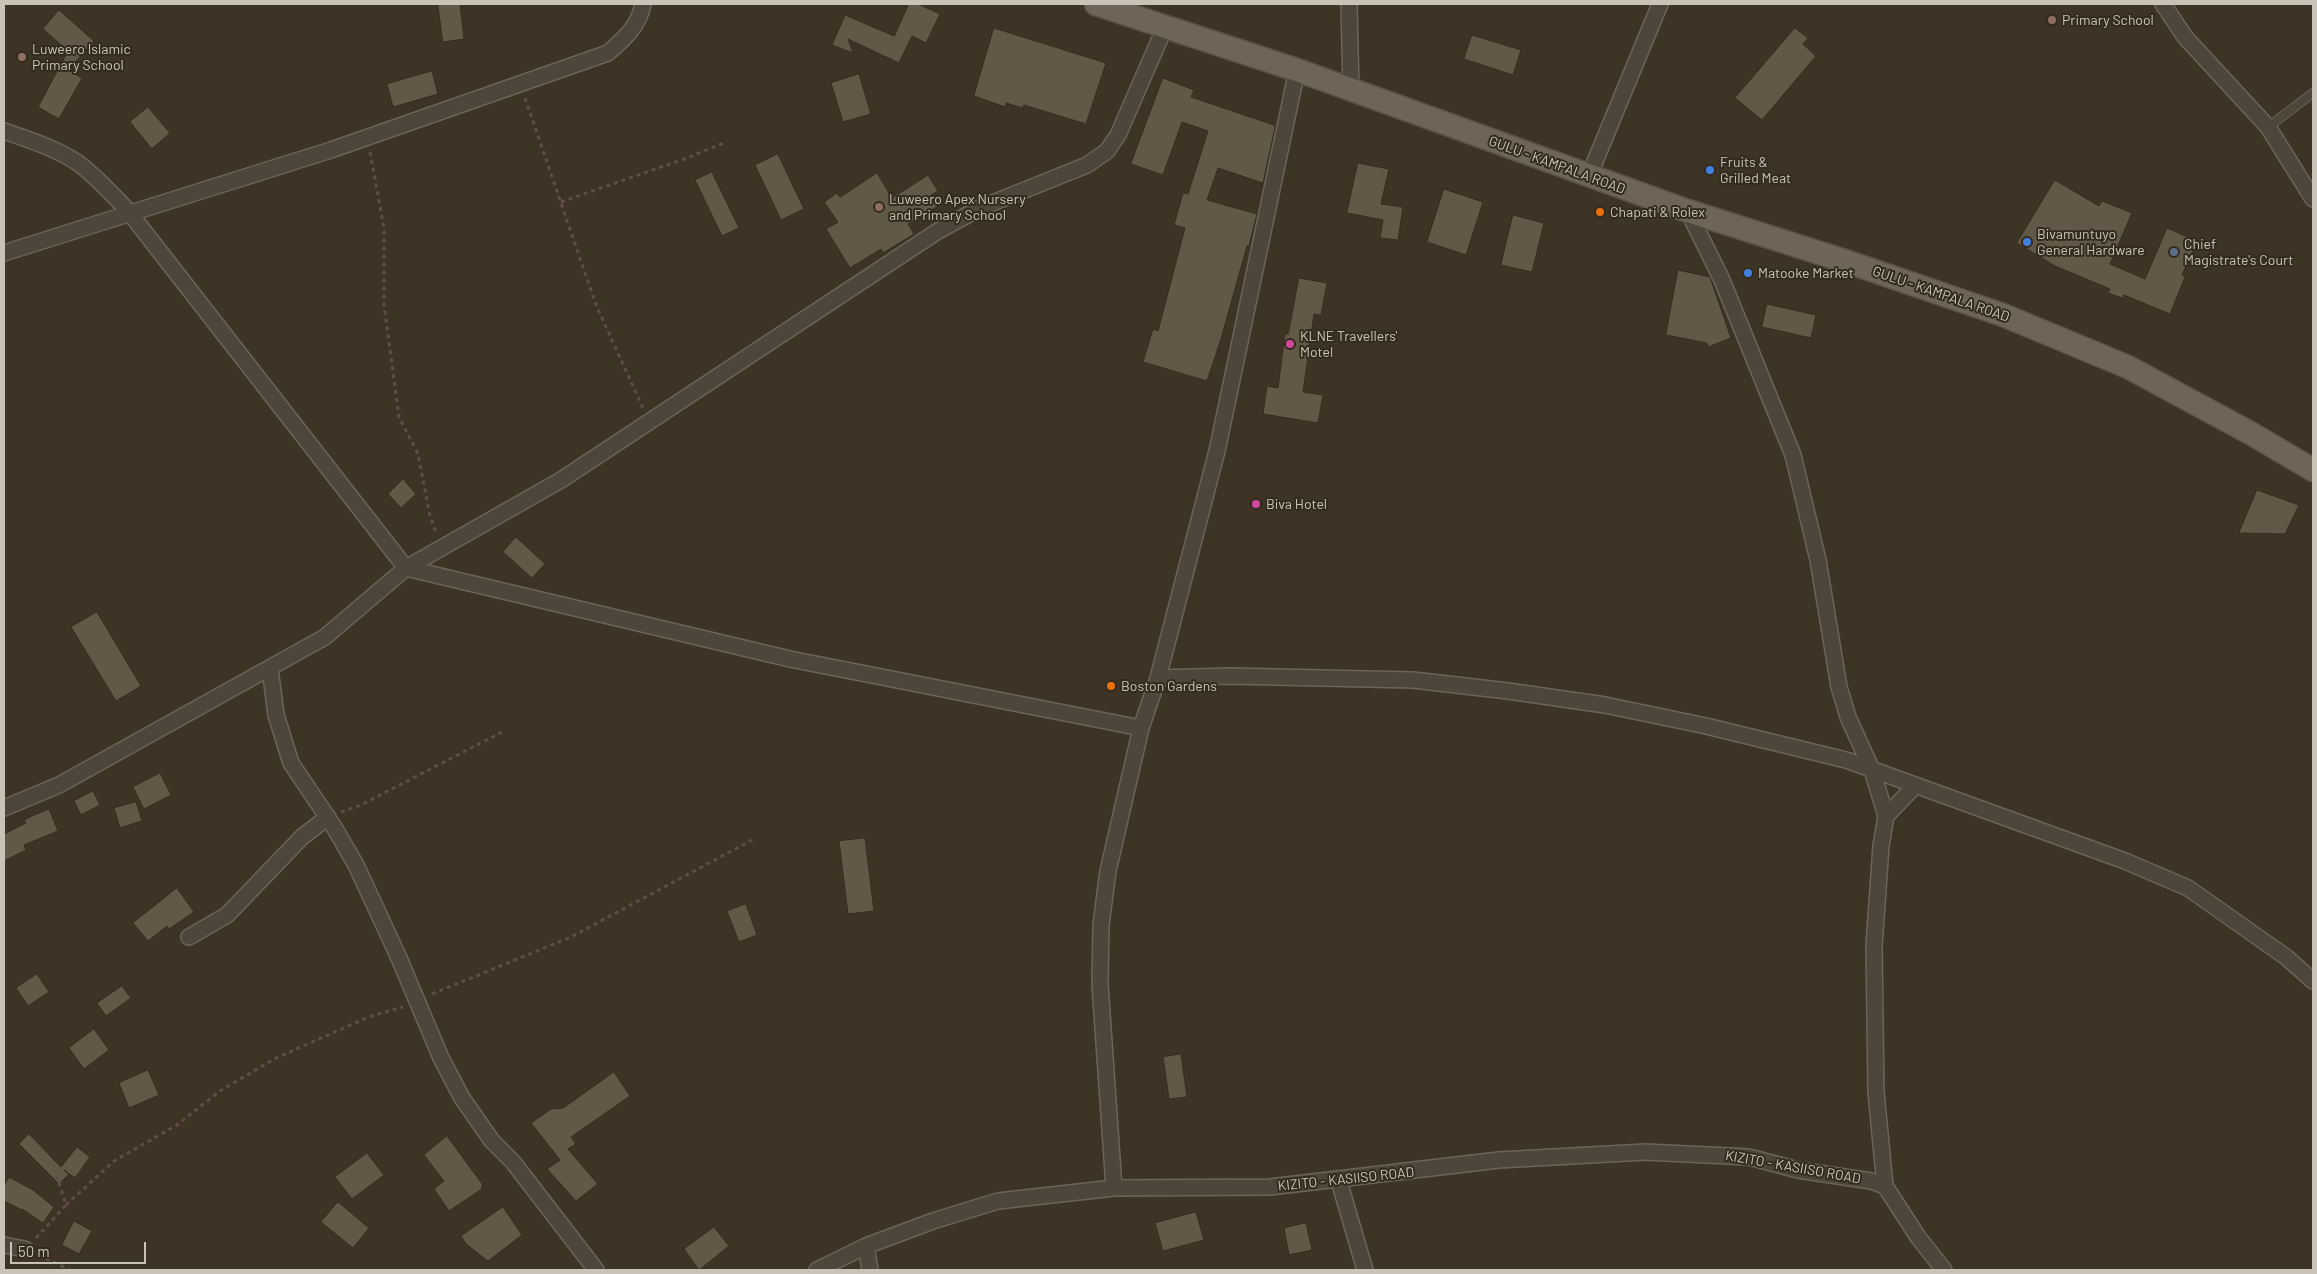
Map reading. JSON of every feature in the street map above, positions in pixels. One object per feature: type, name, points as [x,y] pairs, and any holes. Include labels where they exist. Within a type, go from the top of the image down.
[{"type":"main road","name":"GULU - KAMPALA ROAD","points":[[1096,4],[1297,70],[1351,92],[1688,211],[1848,262],[2003,316],[2128,367],[2252,434],[2313,470]]},
{"type":"street","points":[[4,253],[368,137],[608,53],[629,35],[643,4]]},
{"type":"street","points":[[1349,4],[1351,92]]},
{"type":"street","points":[[1589,176],[1660,4]]},
{"type":"street","points":[[2163,4],[2185,37],[2268,127],[2313,199]]},
{"type":"street","points":[[4,808],[59,785],[325,637],[406,568],[561,480],[938,231],[980,208],[1087,164],[1107,151],[1118,135],[1165,27]]},
{"type":"street","points":[[1114,1188],[1102,1040],[1100,984],[1101,925],[1108,871],[1141,728],[1158,678],[1217,451],[1297,70]]},
{"type":"street","points":[[4,131],[57,151],[78,163],[97,178],[129,212],[406,568],[790,658],[1141,728]]},
{"type":"street","points":[[1688,211],[1722,280],[1793,455],[1818,560],[1839,687],[1848,717],[1872,770],[1886,816],[1881,846],[1874,946],[1876,1092],[1885,1186],[1918,1237],[1944,1270]]},
{"type":"street","points":[[270,668],[276,715],[288,756],[328,817],[356,865],[399,958],[441,1058],[462,1098],[492,1141],[512,1162],[596,1270]]},
{"type":"street","points":[[1158,678],[1231,676],[1413,680],[1508,691],[1605,705],[1706,726],[1846,760],[2125,861],[2188,888],[2286,957],[2313,981]]},
{"type":"street","points":[[1886,816],[1915,786]]},
{"type":"street","points":[[189,937],[227,914],[302,837],[328,817]]},
{"type":"street","name":"KIZITO - KASIISO ROAD","points":[[816,1270],[866,1246],[933,1221],[998,1201],[1114,1188],[1270,1187],[1339,1181],[1499,1160],[1645,1152],[1749,1157],[1798,1170],[1872,1181],[1885,1186]]},
{"type":"street","points":[[1339,1181],[1365,1270]]},
{"type":"street","points":[[4,1244],[25,1249]]},
{"type":"street","points":[[866,1246],[870,1270]]},
{"type":"lane","points":[[2268,127],[2313,93]]},
{"type":"path","points":[[520,83],[596,305],[649,422]]},
{"type":"path","points":[[368,137],[384,228],[384,304],[399,417],[418,454],[430,516],[442,548]]},
{"type":"path","points":[[561,202],[688,158],[726,142]]},
{"type":"path","points":[[328,817],[361,805],[502,732]]},
{"type":"path","points":[[55,1170],[66,1205],[50,1225],[25,1249],[70,1270]]},
{"type":"building","points":[[438,4],[460,4],[464,39],[443,42]]},
{"type":"building","points":[[909,4],[918,4],[940,14],[926,43],[912,36],[899,63],[848,39],[853,53],[832,45],[845,15],[894,36]]},
{"type":"building","points":[[59,10],[94,41],[68,70],[82,78],[59,119],[38,107],[68,51],[43,29]]},
{"type":"building","points":[[994,28],[1106,63],[1086,124],[1024,105],[1023,108],[1006,103],[1005,107],[974,96]]},
{"type":"building","points":[[1795,28],[1808,38],[1803,44],[1816,56],[1762,120],[1735,98]]},
{"type":"building","points":[[1472,35],[1521,50],[1513,75],[1464,59]]},
{"type":"building","points":[[432,71],[438,94],[393,107],[387,84]]},
{"type":"building","points":[[859,74],[871,114],[843,122],[831,83]]},
{"type":"building","points":[[1163,78],[1194,90],[1191,97],[1274,125],[1275,128],[1263,183],[1218,168],[1207,200],[1257,214],[1249,246],[1247,246],[1207,381],[1143,362],[1153,329],[1158,331],[1185,228],[1174,225],[1183,193],[1188,194],[1208,131],[1182,122],[1163,175],[1131,164]]},
{"type":"building","points":[[148,107],[170,133],[152,149],[130,122]]},
{"type":"building","points":[[778,154],[804,209],[781,220],[755,165]]},
{"type":"building","points":[[1358,163],[1389,169],[1381,204],[1403,207],[1398,240],[1380,238],[1383,220],[1347,213]]},
{"type":"building","points":[[712,172],[739,228],[722,236],[695,180]]},
{"type":"building","points":[[877,173],[892,198],[928,175],[938,191],[931,195],[938,206],[908,224],[914,234],[883,253],[881,249],[850,268],[826,229],[838,222],[824,202],[837,193],[840,197]]},
{"type":"building","points":[[2055,180],[2099,206],[2102,201],[2132,213],[2110,264],[2145,279],[2167,228],[2197,241],[2182,275],[2185,277],[2170,314],[2124,295],[2122,298],[2108,293],[2110,289],[2055,266],[2017,243]]},
{"type":"building","points":[[1444,189],[1483,202],[1466,255],[1427,242]]},
{"type":"building","points":[[1513,215],[1544,223],[1532,272],[1501,265]]},
{"type":"building","points":[[1678,270],[1710,277],[1731,338],[1708,347],[1707,343],[1666,335]]},
{"type":"building","points":[[1299,278],[1327,283],[1321,315],[1314,314],[1303,392],[1323,395],[1318,423],[1263,414],[1267,386],[1278,388],[1285,334],[1288,334]]},
{"type":"building","points":[[1767,304],[1816,315],[1811,338],[1762,327]]},
{"type":"building","points":[[403,479],[416,494],[401,508],[388,494]]},
{"type":"building","points":[[2257,490],[2299,505],[2285,534],[2239,533]]},
{"type":"building","points":[[516,537],[545,564],[532,578],[503,552]]},
{"type":"building","points":[[97,612],[141,686],[116,701],[71,627]]},
{"type":"building","points":[[160,773],[171,795],[144,809],[133,787]]},
{"type":"building","points":[[93,791],[100,805],[81,815],[74,801]]},
{"type":"building","points":[[136,802],[142,821],[120,828],[114,808]]},
{"type":"building","points":[[49,809],[58,831],[24,845],[26,850],[4,861],[4,834],[26,823],[24,820]]},
{"type":"building","points":[[865,838],[874,911],[848,914],[839,841]]},
{"type":"building","points":[[177,888],[194,912],[169,929],[167,926],[148,941],[133,923]]},
{"type":"building","points":[[746,904],[757,935],[739,942],[727,911]]},
{"type":"building","points":[[37,974],[49,992],[28,1006],[16,988]]},
{"type":"building","points":[[122,986],[131,998],[106,1016],[97,1003]]},
{"type":"building","points":[[94,1029],[109,1050],[84,1069],[69,1048]]},
{"type":"building","points":[[1181,1054],[1187,1097],[1169,1099],[1163,1057]]},
{"type":"building","points":[[148,1070],[159,1095],[129,1108],[119,1083]]},
{"type":"building","points":[[614,1072],[630,1096],[571,1137],[576,1144],[568,1149],[598,1184],[576,1201],[547,1169],[560,1160],[531,1123],[551,1109],[563,1108]]},
{"type":"building","points":[[29,1134],[61,1167],[77,1147],[90,1157],[75,1178],[64,1170],[69,1174],[59,1184],[19,1144]]},
{"type":"building","points":[[447,1136],[483,1185],[482,1189],[449,1211],[434,1189],[444,1181],[424,1155]]},
{"type":"building","points":[[367,1153],[384,1175],[352,1199],[335,1177]]},
{"type":"building","points":[[9,1177],[33,1190],[54,1207],[43,1223],[22,1209],[4,1201],[4,1186]]},
{"type":"building","points":[[338,1202],[369,1228],[353,1248],[321,1222]]},
{"type":"building","points":[[503,1207],[522,1235],[488,1261],[466,1244],[461,1236]]},
{"type":"building","points":[[1196,1212],[1204,1240],[1163,1251],[1155,1223]]},
{"type":"building","points":[[74,1221],[92,1231],[79,1254],[62,1245]]},
{"type":"building","points":[[1306,1223],[1312,1250],[1289,1255],[1284,1228]]},
{"type":"building","points":[[714,1227],[729,1246],[699,1270],[684,1249]]},
{"type":"place","name":"Primary School","points":[[2052,20]]},
{"type":"place","name":"Luweero Islamic Primary School","points":[[22,57]]},
{"type":"place","name":"Fruits & Grilled Meat","points":[[1710,170]]},
{"type":"place","name":"Luweero Apex Nursery and Primary School","points":[[879,207]]},
{"type":"place","name":"Chapati & Rolex","points":[[1600,212]]},
{"type":"place","name":"Bivamuntuyo General Hardware","points":[[2027,242]]},
{"type":"place","name":"Chief Magistrate's Court","points":[[2174,252]]},
{"type":"place","name":"Matooke Market","points":[[1748,273]]},
{"type":"place","name":"KLNE Travellers' Motel","points":[[1290,344]]},
{"type":"place","name":"Biva Hotel","points":[[1256,504]]},
{"type":"place","name":"Boston Gardens","points":[[1111,686]]}]
